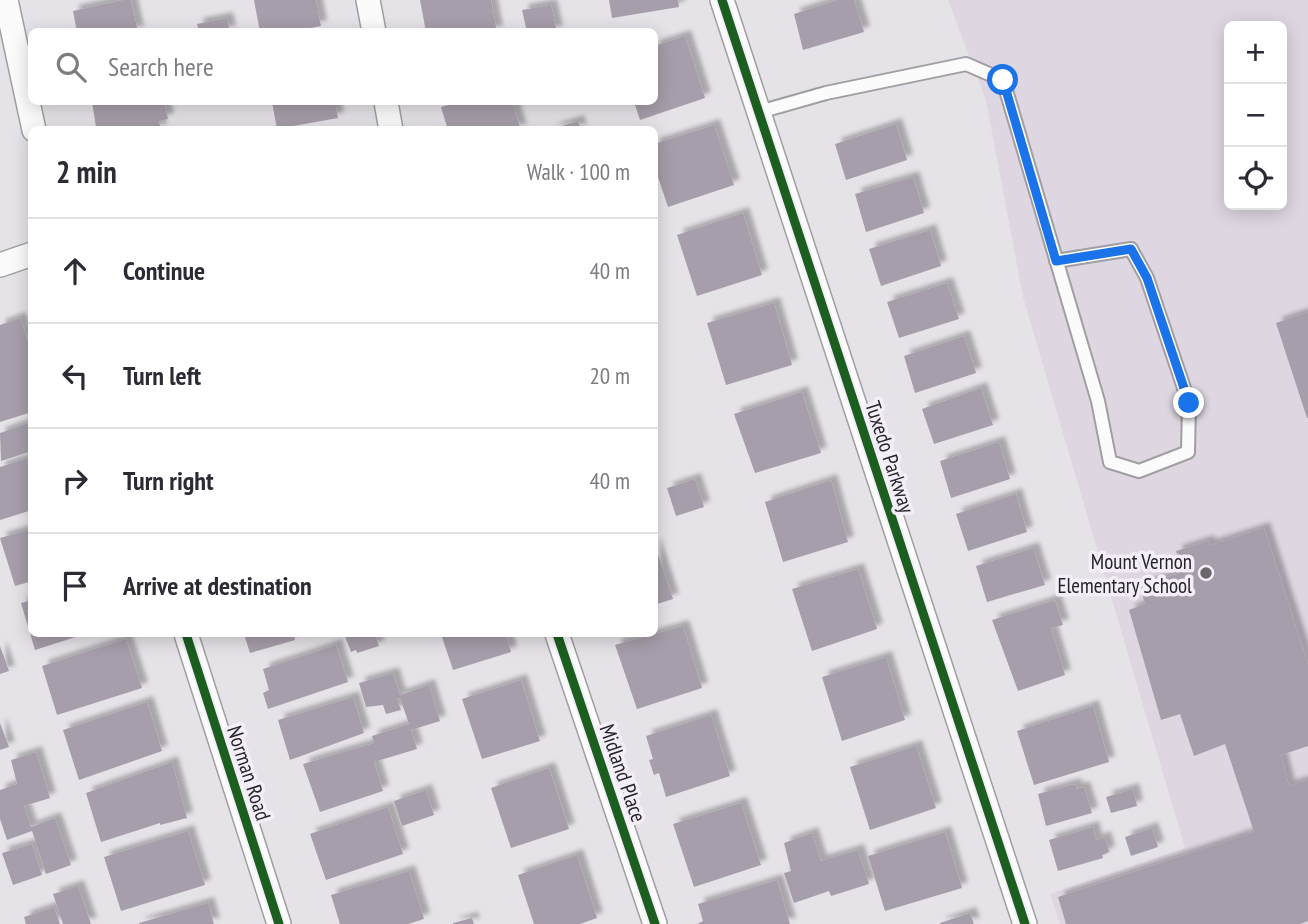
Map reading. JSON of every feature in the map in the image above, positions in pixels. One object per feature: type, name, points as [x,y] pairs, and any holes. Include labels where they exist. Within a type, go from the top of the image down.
[{"type":"street","points":[[6,0],[28,102]]},
{"type":"street","points":[[368,0],[373,28]]},
{"type":"street","name":"Tuxedo Parkway","points":[[722,0],[1025,924]]},
{"type":"street","points":[[29,105],[33,126]]},
{"type":"street","points":[[387,105],[390,126]]},
{"type":"street","points":[[0,265],[28,255]]},
{"type":"street","name":"Norman Road","points":[[187,637],[279,924]]},
{"type":"street","name":"Midland Place","points":[[558,637],[655,924]]},
{"type":"lane","points":[[759,112],[826,93],[966,64],[1003,80],[1056,261],[1098,401],[1110,462],[1139,471],[1188,452],[1189,403],[1147,278],[1131,249],[1056,261]]},
{"type":"shaded area","name":"Mount Vernon Elementary School","points":[[948,0],[1308,0],[1308,924],[1060,924],[1050,894],[1185,848],[1023,297],[986,101]]},
{"type":"building","points":[[131,0],[137,28],[76,28],[73,11]]},
{"type":"building","points":[[254,0],[316,0],[321,26],[259,28]]},
{"type":"building","points":[[420,0],[491,0],[496,28],[425,28]]},
{"type":"building","points":[[609,0],[678,0],[679,7],[612,18]]},
{"type":"building","points":[[837,0],[854,0],[864,32],[803,50],[794,14]]},
{"type":"building","points":[[551,5],[556,28],[526,28],[522,10]]},
{"type":"building","points":[[227,18],[229,28],[198,28],[197,24]]},
{"type":"building","points":[[685,36],[705,98],[640,120],[635,105],[658,105],[658,45]]},
{"type":"building","points":[[92,105],[165,105],[168,119],[159,121],[160,126],[96,126]]},
{"type":"building","points":[[273,105],[336,105],[338,118],[294,126],[276,126]]},
{"type":"building","points":[[513,105],[520,126],[447,126],[441,107]]},
{"type":"building","points":[[578,121],[580,126],[562,126]]},
{"type":"building","points":[[896,124],[907,160],[846,180],[835,144]]},
{"type":"building","points":[[714,125],[734,185],[668,207],[658,177],[658,143]]},
{"type":"building","points":[[913,177],[924,213],[866,232],[855,194]]},
{"type":"building","points":[[743,213],[762,275],[697,296],[677,235]]},
{"type":"building","points":[[930,230],[941,266],[881,286],[869,249]]},
{"type":"building","points":[[947,283],[959,319],[899,338],[887,302]]},
{"type":"building","points":[[774,303],[792,365],[726,385],[707,323]]},
{"type":"building","points":[[1308,312],[1308,418],[1307,418],[1276,323]]},
{"type":"building","points":[[20,318],[28,341],[28,413],[0,422],[0,325]]},
{"type":"building","points":[[964,336],[976,373],[915,393],[904,356]]},
{"type":"building","points":[[981,388],[993,425],[934,444],[922,409]]},
{"type":"building","points":[[802,392],[821,453],[755,473],[734,414]]},
{"type":"building","points":[[28,423],[28,452],[1,461],[0,433]]},
{"type":"building","points":[[999,442],[1010,479],[951,498],[940,461]]},
{"type":"building","points":[[28,458],[28,511],[0,520],[0,467]]},
{"type":"building","points":[[695,479],[704,507],[676,516],[667,488]]},
{"type":"building","points":[[831,480],[848,542],[783,562],[765,502]]},
{"type":"building","points":[[1016,494],[1027,532],[968,551],[956,514]]},
{"type":"building","points":[[1264,528],[1308,664],[1308,746],[1281,755],[1289,786],[1308,780],[1308,921],[1300,924],[1066,924],[1058,897],[1254,832],[1225,744],[1194,756],[1180,714],[1161,720],[1129,610],[1145,604],[1140,586],[1183,572],[1176,551],[1208,541],[1210,545]]},
{"type":"building","points":[[28,530],[28,582],[15,586],[0,538]]},
{"type":"building","points":[[1033,548],[1045,585],[987,602],[976,566]]},
{"type":"building","points":[[658,554],[673,599],[658,604]]},
{"type":"building","points":[[858,569],[877,629],[812,651],[792,589]]},
{"type":"building","points":[[1055,600],[1063,625],[1051,628],[1065,675],[1018,691],[992,620]]},
{"type":"building","points":[[28,601],[28,626],[21,603]]},
{"type":"building","points":[[683,626],[702,688],[637,709],[615,645],[644,637],[658,637],[658,633]]},
{"type":"building","points":[[31,637],[76,637],[35,650]]},
{"type":"building","points":[[245,637],[294,637],[295,640],[250,653]]},
{"type":"building","points":[[345,637],[376,637],[379,646],[357,653],[356,650],[351,652]]},
{"type":"building","points":[[442,637],[507,637],[511,652],[453,670]]},
{"type":"building","points":[[126,639],[142,688],[57,715],[42,666]]},
{"type":"building","points":[[336,645],[348,682],[268,709],[263,693],[269,690],[263,669]]},
{"type":"building","points":[[0,646],[9,671],[0,674]]},
{"type":"building","points":[[886,657],[905,720],[842,741],[822,677]]},
{"type":"building","points":[[393,673],[400,695],[429,685],[440,721],[411,730],[417,749],[374,762],[383,791],[320,812],[303,764],[374,743],[372,736],[409,724],[400,698],[397,699],[401,710],[386,714],[383,705],[366,707],[359,683]]},
{"type":"building","points":[[521,680],[540,741],[482,759],[462,699]]},
{"type":"building","points":[[353,697],[364,733],[290,760],[278,720]]},
{"type":"building","points":[[147,702],[162,751],[79,780],[63,730]]},
{"type":"building","points":[[1093,706],[1109,762],[1034,785],[1017,731]]},
{"type":"building","points":[[711,715],[730,776],[666,797],[659,773],[654,775],[649,760],[653,759],[646,736]]},
{"type":"building","points":[[0,723],[9,747],[0,750]]},
{"type":"building","points":[[916,746],[936,808],[870,830],[850,767]]},
{"type":"building","points":[[36,752],[50,798],[24,806],[31,827],[55,818],[71,865],[46,874],[32,831],[7,840],[0,819],[0,790],[17,784],[11,760]]},
{"type":"building","points":[[172,762],[187,818],[160,823],[101,842],[86,793]]},
{"type":"building","points":[[549,768],[569,829],[511,848],[491,788]]},
{"type":"building","points":[[1075,784],[1077,789],[1084,787],[1092,813],[1046,826],[1038,794]]},
{"type":"building","points":[[1133,789],[1137,806],[1111,813],[1106,797]]},
{"type":"building","points":[[426,790],[434,815],[402,826],[394,801]]},
{"type":"building","points":[[741,803],[761,865],[694,887],[673,824]]},
{"type":"building","points":[[388,807],[403,854],[326,880],[310,834]]},
{"type":"building","points":[[1093,827],[1096,840],[1105,837],[1109,852],[1102,855],[1103,858],[1058,871],[1049,840]]},
{"type":"building","points":[[1152,828],[1158,847],[1131,856],[1125,837]]},
{"type":"building","points":[[188,831],[205,885],[121,911],[104,857]]},
{"type":"building","points":[[945,832],[962,888],[885,911],[868,856]]},
{"type":"building","points":[[812,833],[821,861],[858,850],[869,884],[831,896],[829,891],[794,903],[784,873],[791,871],[784,843]]},
{"type":"building","points":[[32,844],[42,875],[13,885],[2,853]]},
{"type":"building","points":[[577,855],[597,918],[580,924],[534,924],[518,875]]},
{"type":"building","points":[[409,871],[424,919],[408,924],[340,924],[331,895]]},
{"type":"building","points":[[777,880],[790,924],[697,924],[703,921],[698,904]]},
{"type":"building","points":[[78,886],[91,924],[63,924],[53,894]]},
{"type":"building","points":[[208,903],[214,924],[139,924],[139,923]]},
{"type":"building","points":[[54,907],[60,924],[26,924],[24,917]]},
{"type":"building","points":[[970,913],[974,924],[940,924],[940,923]]},
{"type":"building","points":[[472,918],[474,924],[453,924],[453,923]]},
{"type":"cycle path","points":[[722,0],[1025,924]]},
{"type":"cycle path","points":[[187,637],[279,924]]},
{"type":"cycle path","points":[[558,637],[655,924]]},
{"type":"place","name":"Mount Vernon Elementary School","points":[[1206,573]]},
{"type":"route","points":[[1003,80],[1056,261],[1131,249],[1147,278],[1189,403]]}]
